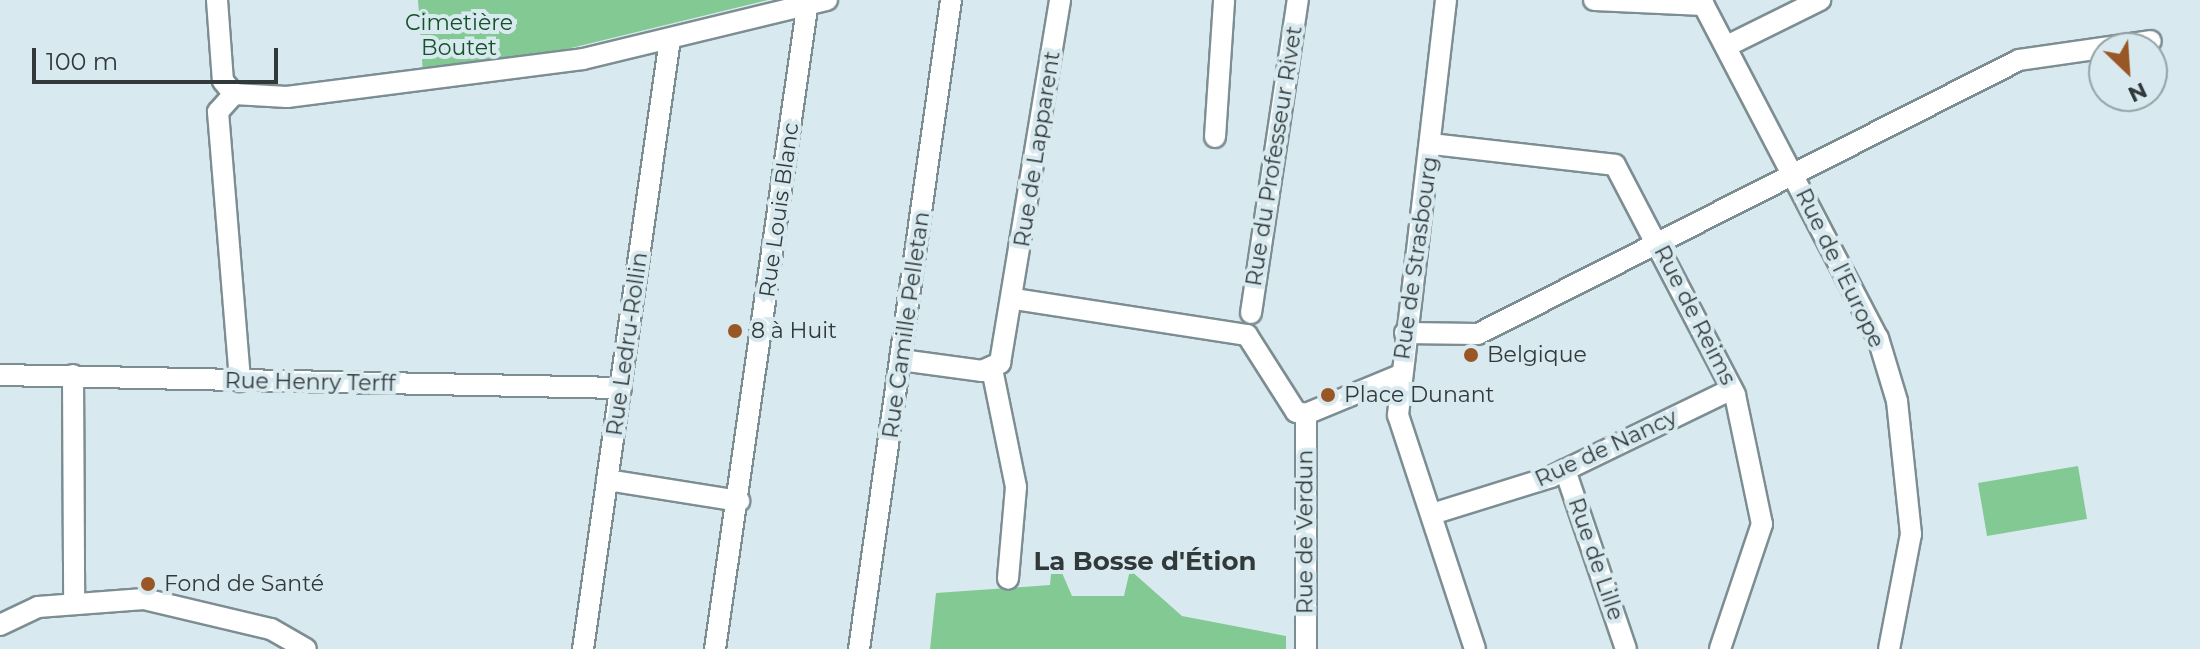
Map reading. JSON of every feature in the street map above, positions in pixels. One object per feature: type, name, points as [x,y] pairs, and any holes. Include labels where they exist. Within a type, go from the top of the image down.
[{"type":"street","points":[[217,0],[223,81],[234,94],[287,97],[440,79],[670,39],[807,8],[827,0]]},
{"type":"street","name":"Rue Camille Pelletan","points":[[859,649],[951,0]]},
{"type":"street","name":"Rue de Lapparent","points":[[992,369],[1005,351],[1060,0]]},
{"type":"street","points":[[1215,137],[1224,0]]},
{"type":"street","name":"Rue du Professeur Rivet","points":[[1251,313],[1298,0]]},
{"type":"street","name":"Rue de Strasbourg","points":[[1446,0],[1432,144],[1405,333],[1398,415],[1475,649]]},
{"type":"street","points":[[1594,0],[1703,2]]},
{"type":"street","points":[[1729,45],[1820,0]]},
{"type":"street","name":"Rue de l'Europe","points":[[1703,2],[1729,45],[1878,338],[1897,401],[1911,534],[1889,649]]},
{"type":"street","name":"Rue Louis Blanc","points":[[715,649],[739,501],[807,8]]},
{"type":"street","name":"Rue Ledru-Rollin","points":[[583,649],[670,39]]},
{"type":"street","points":[[1405,333],[1478,334],[2019,60],[2088,50]]},
{"type":"street","points":[[234,94],[218,112],[240,381]]},
{"type":"street","name":"Rue de Reims","points":[[1432,144],[1615,165],[1658,241],[1732,389],[1762,524],[1720,649]]},
{"type":"street","points":[[1014,299],[1247,335],[1296,412],[1306,414],[1400,375]]},
{"type":"street","points":[[901,360],[992,369],[1016,487],[1008,579]]},
{"type":"street","name":"Rue Henry Terff","points":[[0,375],[621,388]]},
{"type":"street","points":[[73,375],[74,601]]},
{"type":"street","name":"Rue de Nancy","points":[[1432,514],[1565,470],[1732,389]]},
{"type":"street","name":"Rue de Verdun","points":[[1306,414],[1306,649]]},
{"type":"street","name":"Rue de Lille","points":[[1565,470],[1626,649]]},
{"type":"street","points":[[607,480],[739,501]]},
{"type":"street","points":[[0,625],[74,601],[177,604],[271,629],[306,649]]},
{"type":"green space","name":"Cimetière Boutet","points":[[418,0],[768,0],[534,57],[423,74]]},
{"type":"green space","points":[[2078,466],[2087,519],[1987,536],[1978,483]]},
{"type":"green space","points":[[1053,552],[1072,596],[1124,596],[1130,570],[1182,616],[1286,636],[1286,649],[930,649],[936,593],[1050,585]]},
{"type":"place","name":"8 à Huit","points":[[735,331]]},
{"type":"place","name":"Belgique","points":[[1471,355]]},
{"type":"place","name":"Place Dunant","points":[[1328,395]]},
{"type":"place","name":"Fond de Santé","points":[[148,584]]},
{"type":"district","name":"La Bosse d'Étion","points":[[1145,562]]}]
